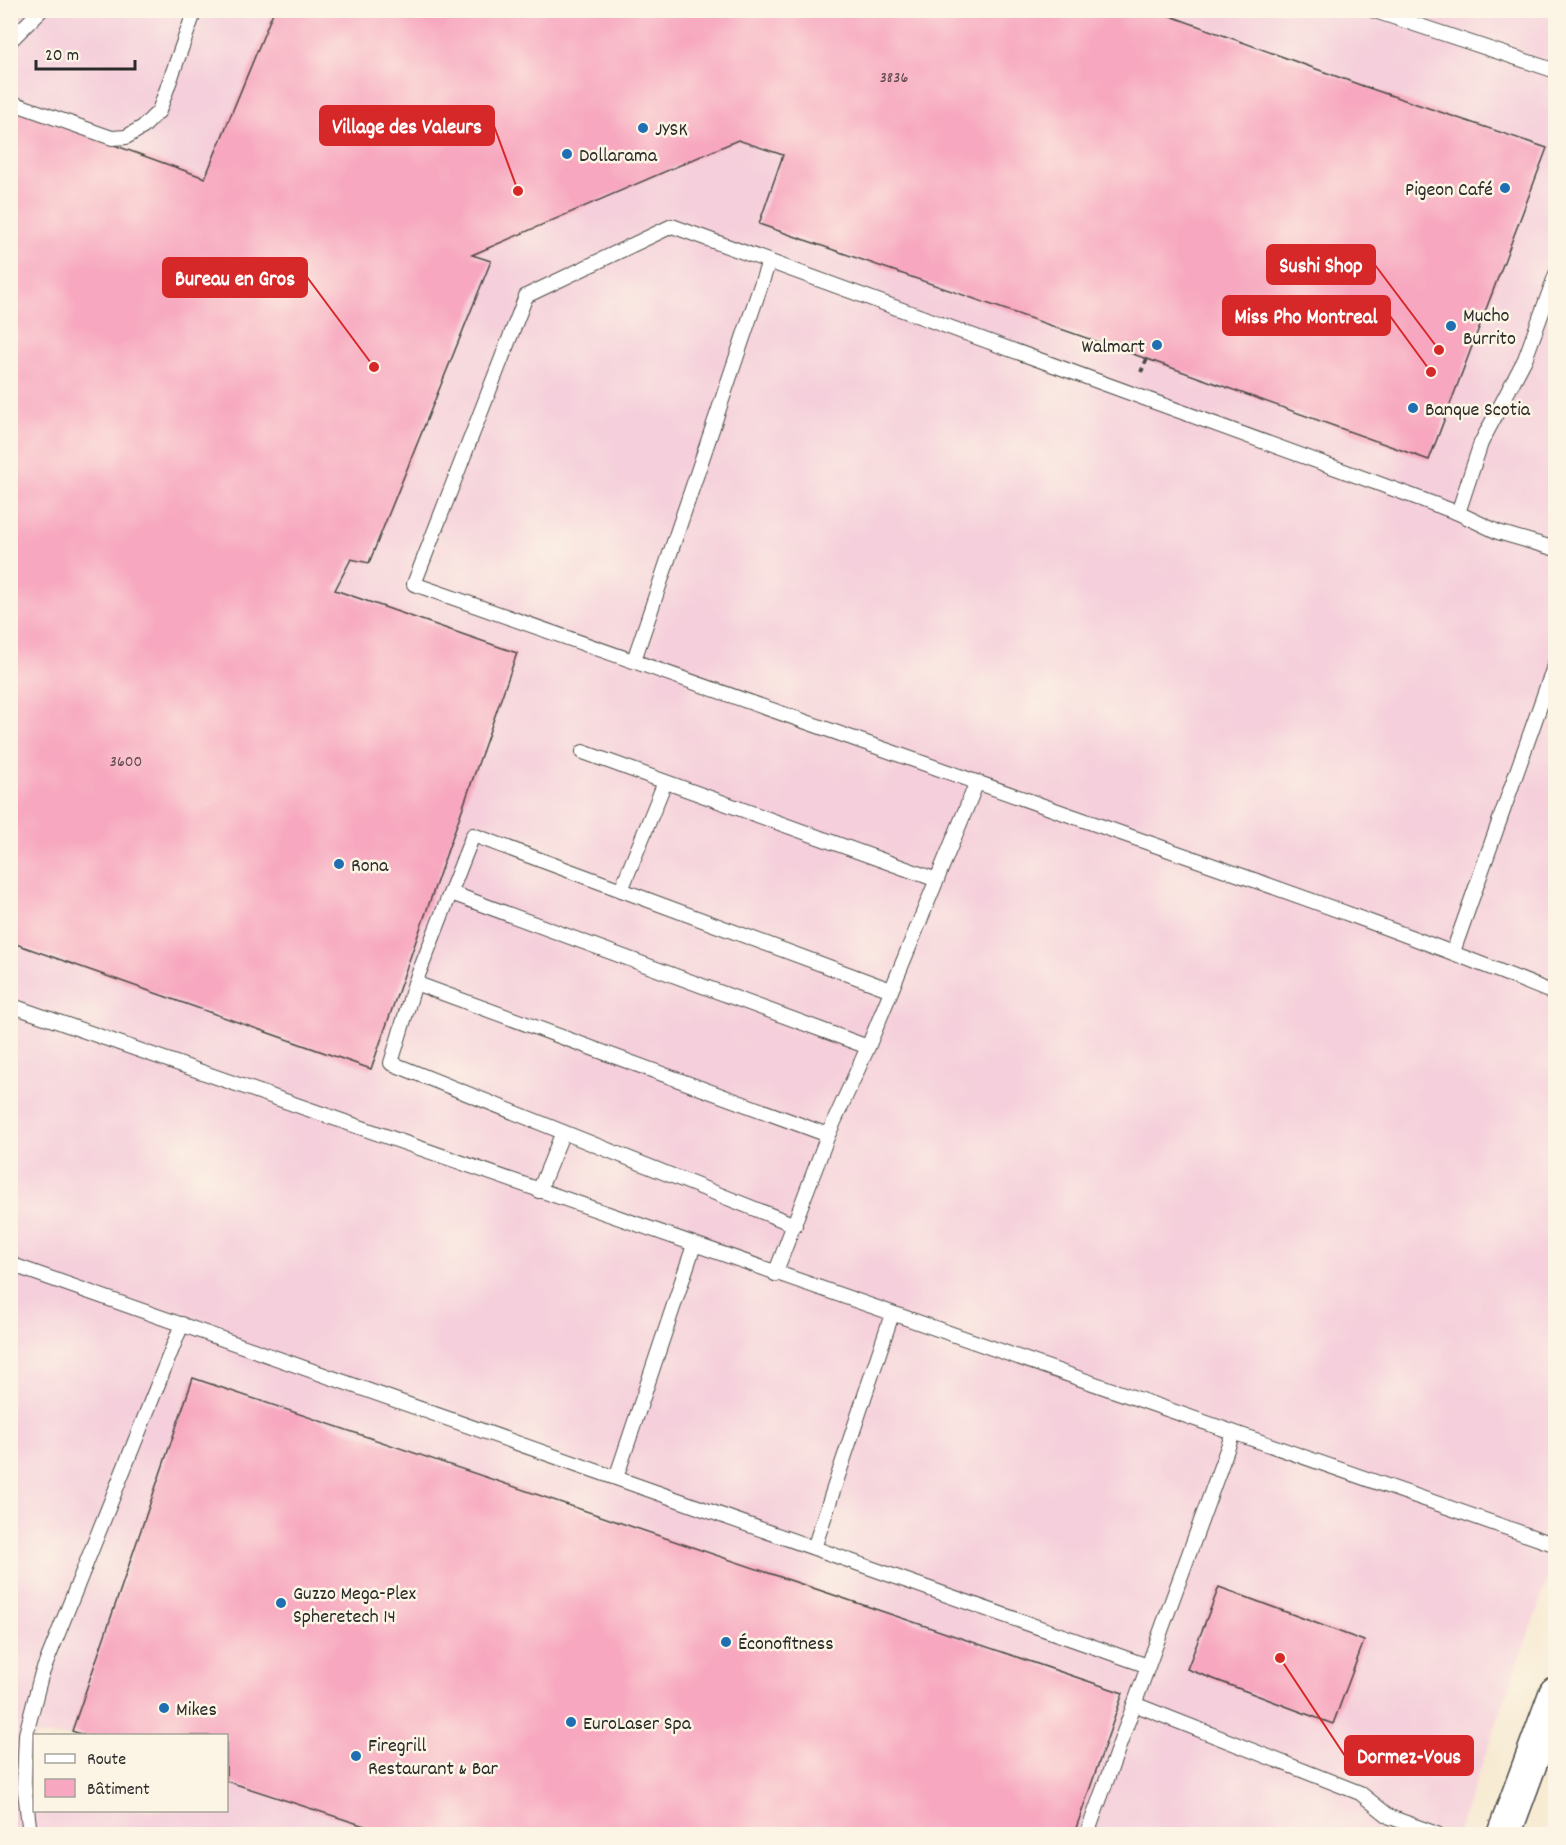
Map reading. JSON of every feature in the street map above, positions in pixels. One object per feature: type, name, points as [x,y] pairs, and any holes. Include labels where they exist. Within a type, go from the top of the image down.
[{"type":"main road","points":[[1504,1834],[1556,1693]]},
{"type":"lane","points":[[10,41],[41,10]]},
{"type":"lane","points":[[10,102],[112,138],[126,137],[143,127],[159,111],[195,10]]},
{"type":"lane","points":[[1372,10],[1556,71]]},
{"type":"lane","points":[[1556,549],[1498,532],[1458,513],[672,226],[526,296],[414,584],[634,660],[1453,952],[1556,994]]},
{"type":"lane","points":[[634,660],[769,261]]},
{"type":"lane","points":[[1458,513],[1481,442],[1525,359],[1556,274]]},
{"type":"lane","points":[[1453,952],[1556,662]]},
{"type":"lane","points":[[583,752],[937,880]]},
{"type":"lane","points":[[621,890],[665,782]]},
{"type":"lane","points":[[775,1274],[828,1136],[868,1047],[977,782]]},
{"type":"lane","points":[[795,1225],[391,1063],[416,983],[473,836],[891,990]]},
{"type":"lane","points":[[451,893],[868,1047]]},
{"type":"lane","points":[[416,983],[828,1136]]},
{"type":"lane","points":[[10,1005],[1556,1545]]},
{"type":"lane","points":[[539,1191],[563,1132]]},
{"type":"lane","points":[[616,1478],[694,1245]]},
{"type":"lane","points":[[10,1263],[1148,1666]]},
{"type":"lane","points":[[814,1548],[892,1314]]},
{"type":"lane","points":[[30,1834],[24,1784],[26,1734],[41,1676],[182,1324]]},
{"type":"lane","points":[[1087,1834],[1233,1433]]},
{"type":"lane","points":[[1134,1704],[1360,1793],[1390,1816],[1437,1834]]},
{"type":"shaded area","points":[[11,11],[1555,11],[1556,1557],[1457,1834],[11,1834]]},
{"type":"building","points":[[274,10],[1154,10],[1363,86],[1547,148],[1429,460],[759,224],[783,155],[738,140],[472,255],[491,261],[369,563],[351,559],[335,590],[517,653],[371,1069],[10,942],[10,110],[12,108],[205,178]]},
{"type":"building","points":[[193,1378],[1123,1693],[1074,1834],[389,1834],[228,1782],[228,1734],[80,1734],[72,1731]]},
{"type":"building","points":[[1219,1587],[1364,1641],[1333,1724],[1187,1669]]},
{"type":"place","name":"JYSK","points":[[643,128]]},
{"type":"place","name":"Dollarama","points":[[567,154]]},
{"type":"place","name":"Pigeon Café","points":[[1505,188]]},
{"type":"place","name":"Village des Valeurs","points":[[518,191]]},
{"type":"place","name":"Mucho Burrito","points":[[1451,326]]},
{"type":"place","name":"Walmart","points":[[1157,345]]},
{"type":"place","name":"Sushi Shop","points":[[1439,350]]},
{"type":"place","name":"Bureau en Gros","points":[[374,367]]},
{"type":"place","name":"Miss Pho Montreal","points":[[1431,372]]},
{"type":"place","name":"Banque Scotia","points":[[1413,408]]},
{"type":"place","name":"Rona","points":[[339,864]]},
{"type":"place","name":"Guzzo Mega-Plex Spheretech 14","points":[[281,1603]]},
{"type":"place","name":"Éconofitness","points":[[726,1642]]},
{"type":"place","name":"Dormez-Vous","points":[[1280,1658]]},
{"type":"place","name":"Mikes","points":[[164,1708]]},
{"type":"place","name":"EuroLaser Spa","points":[[571,1722]]},
{"type":"place","name":"Firegrill Restaurant & Bar","points":[[356,1756]]}]
